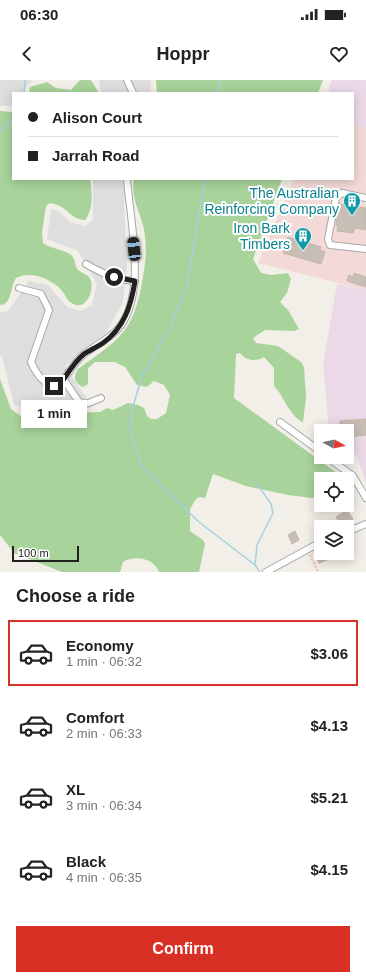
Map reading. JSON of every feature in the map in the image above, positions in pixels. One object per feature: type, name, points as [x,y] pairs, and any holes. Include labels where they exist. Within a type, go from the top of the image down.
[{"type":"street","points":[[127,80],[133,92]]},
{"type":"street","points":[[19,288],[41,294],[50,310],[31,362],[36,374],[47,384],[59,386],[72,366],[84,354],[104,342],[118,329],[128,313],[135,281],[136,263],[127,180]]},
{"type":"street","points":[[366,198],[342,193],[336,198],[328,239],[330,245],[366,249]]},
{"type":"street","points":[[86,264],[102,273],[135,281]]},
{"type":"street","points":[[64,380],[79,402],[86,404],[101,398]]},
{"type":"street","points":[[280,422],[314,447]]},
{"type":"street","points":[[337,464],[353,476],[366,498]]},
{"type":"street","points":[[354,529],[366,524]]},
{"type":"street","points":[[266,572],[314,546]]},
{"type":"path","points":[[307,549],[318,572]]},
{"type":"shaded area","points":[[0,80],[32,80],[22,92],[12,92],[12,104],[10,106],[0,106]]},
{"type":"shaded area","points":[[99,80],[151,80],[150,92],[101,92]]},
{"type":"shaded area","points":[[332,80],[366,80],[366,128],[354,124],[354,92],[328,92]]},
{"type":"shaded area","points":[[354,124],[366,128],[366,290],[258,263],[294,180],[354,180]]},
{"type":"shaded area","points":[[93,180],[126,180],[124,206],[127,265],[123,302],[106,333],[65,366],[92,407],[46,413],[14,405],[2,356],[0,355],[0,312],[8,311],[29,281],[48,285],[67,307],[80,311],[92,305],[97,284],[78,251],[47,239],[51,209],[60,212],[70,222],[85,226],[93,220]]},
{"type":"shaded area","points":[[337,284],[366,290],[366,484],[357,456],[354,454],[354,424],[328,424],[323,364]]},
{"type":"green space","points":[[80,80],[91,80],[98,92],[29,92],[30,87],[47,82],[56,88],[71,90]]},
{"type":"green space","points":[[156,80],[323,80],[318,92],[157,92]]},
{"type":"green space","points":[[0,111],[12,112],[12,180],[90,180],[92,195],[91,205],[85,220],[79,219],[61,207],[50,203],[46,206],[42,232],[43,243],[71,255],[77,268],[89,277],[92,286],[90,296],[87,300],[80,305],[76,305],[68,300],[59,287],[54,283],[35,275],[22,276],[16,278],[7,302],[0,305]]},
{"type":"green space","points":[[134,180],[282,180],[253,259],[261,273],[272,275],[288,273],[291,279],[287,293],[280,302],[288,310],[299,329],[294,331],[265,330],[253,338],[256,343],[278,346],[301,362],[304,367],[306,398],[303,422],[294,416],[274,386],[274,368],[264,357],[258,360],[251,360],[245,358],[240,353],[236,354],[234,398],[314,456],[314,464],[324,464],[335,472],[314,472],[314,498],[312,498],[288,495],[246,486],[213,474],[205,498],[200,497],[196,499],[190,509],[190,531],[203,540],[205,544],[199,572],[159,572],[153,564],[138,558],[123,562],[120,572],[62,572],[14,553],[0,535],[0,379],[11,409],[22,417],[50,419],[66,413],[100,412],[107,408],[113,410],[128,403],[144,408],[147,416],[151,419],[157,419],[166,413],[170,395],[164,385],[154,381],[147,387],[137,385],[125,367],[115,362],[95,362],[88,368],[88,384],[83,387],[75,380],[75,375],[78,369],[115,341],[123,332],[130,322],[135,310],[143,277],[146,248],[144,229],[133,192]]},
{"type":"building","name":"The Australian Reinforcing Company","points":[[339,204],[366,208],[366,230],[355,228],[353,233],[337,231],[338,226],[336,225]]},
{"type":"building","name":"Iron Bark Timbers","points":[[288,237],[321,247],[320,250],[325,252],[321,264],[283,253]]},
{"type":"building","points":[[354,273],[366,277],[366,287],[347,281],[349,275],[353,277]]},
{"type":"building","points":[[366,419],[366,435],[354,436],[354,424],[340,424],[340,421]]},
{"type":"building","points":[[344,512],[348,512],[353,519],[338,520],[336,517]]},
{"type":"building","points":[[295,531],[299,540],[292,544],[288,535]]},
{"type":"building","points":[[318,560],[326,560],[319,563]]},
{"type":"waterway","points":[[24,92],[25,80]]},
{"type":"waterway","points":[[217,92],[220,80]]},
{"type":"waterway","points":[[0,131],[12,121]]},
{"type":"waterway","points":[[205,180],[187,286],[170,328],[142,376],[132,410],[130,429],[141,466],[199,522],[255,565],[260,572]]},
{"type":"waterway","points":[[255,481],[271,504],[273,513],[257,545],[255,565]]},
{"type":"place","name":"The Australian Reinforcing Company","points":[[352,216]]},
{"type":"place","name":"Iron Bark Timbers","points":[[303,251]]},
{"type":"route","points":[[54,386],[59,386],[72,366],[84,354],[104,342],[118,329],[128,313],[135,281],[114,277]]}]
